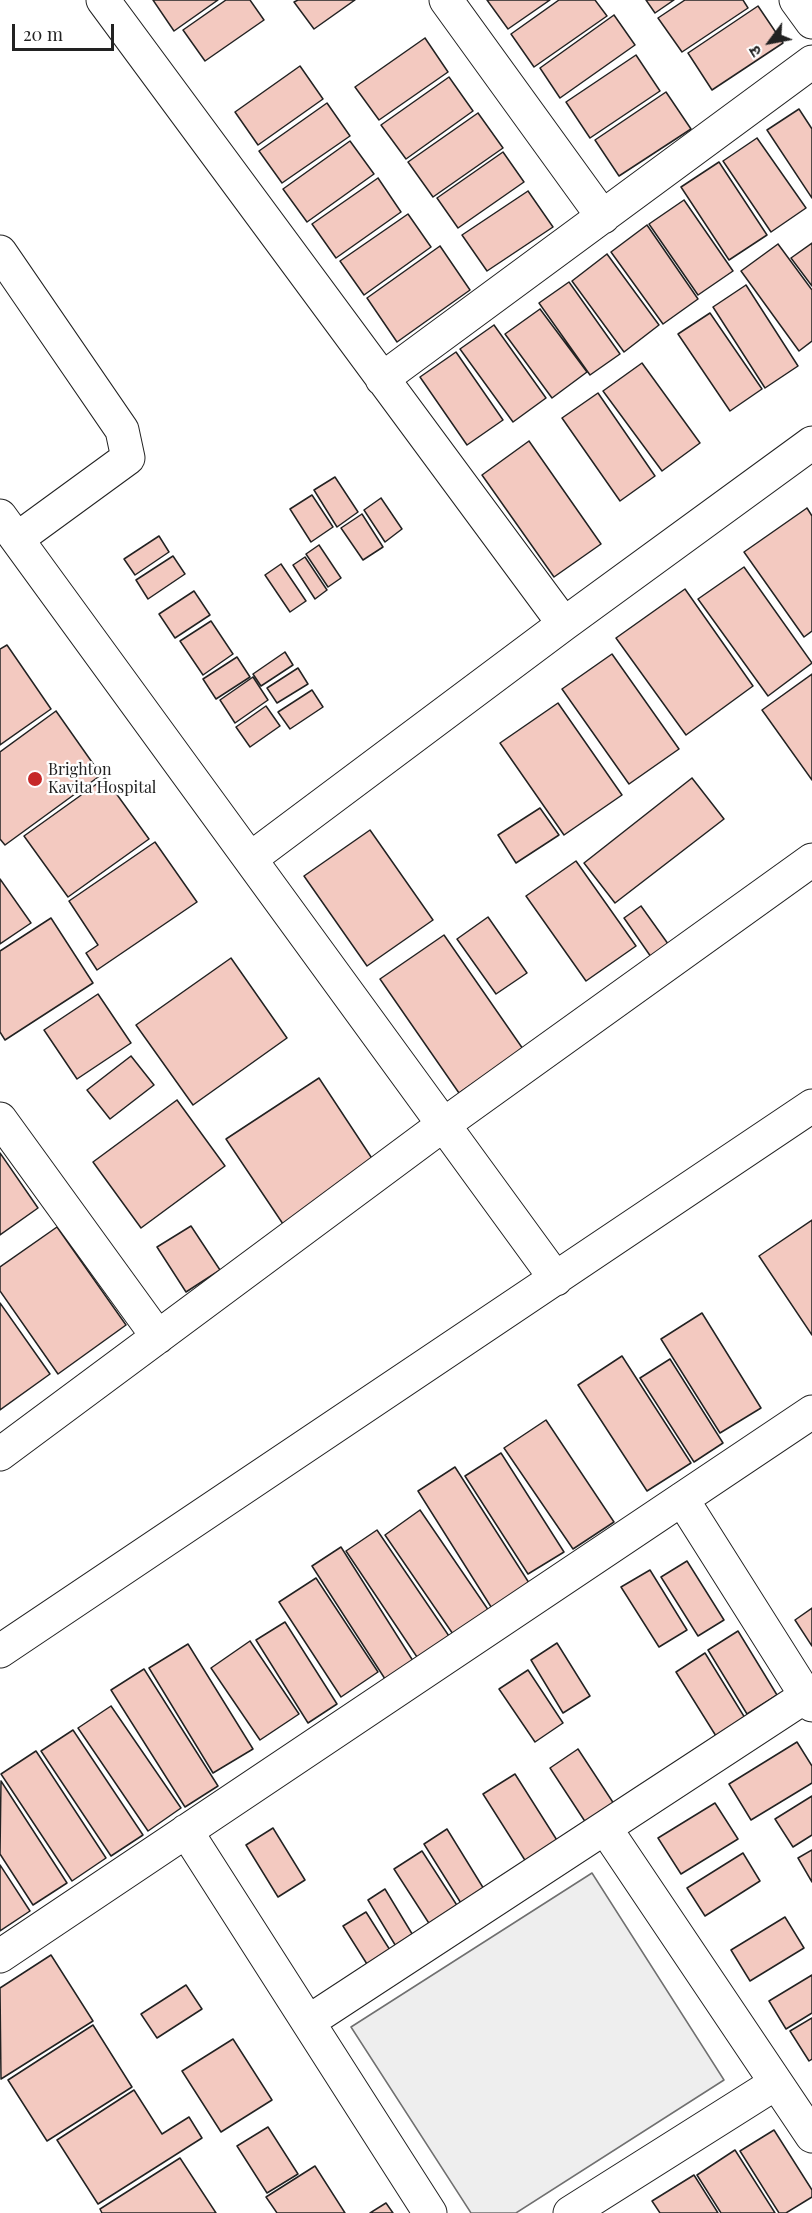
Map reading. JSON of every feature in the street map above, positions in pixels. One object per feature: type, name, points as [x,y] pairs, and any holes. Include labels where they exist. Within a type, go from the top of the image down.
[{"type":"street","points":[[103,0],[564,624]]},
{"type":"street","points":[[446,0],[603,217]]},
{"type":"street","points":[[796,0],[812,22]]},
{"type":"street","points":[[382,379],[812,62]]},
{"type":"street","points":[[0,252],[122,430],[128,458],[8,527],[555,1279]]},
{"type":"street","points":[[250,859],[564,624],[812,443]]},
{"type":"street","points":[[0,1454],[443,1125],[812,860]]},
{"type":"street","points":[[0,1651],[812,1106]]},
{"type":"street","points":[[0,1119],[158,1337]]},
{"type":"street","points":[[0,1956],[812,1412]]},
{"type":"street","points":[[308,2022],[605,1828],[809,1701],[682,1498]]},
{"type":"street","points":[[605,1828],[812,2136]]},
{"type":"street","points":[[186,1831],[430,2213]]},
{"type":"street","points":[[570,2213],[776,2083]]},
{"type":"shaded area","points":[[592,1873],[724,2080],[516,2213],[471,2213],[351,2027]]},
{"type":"building","points":[[153,0],[218,0],[174,31]]},
{"type":"building","points":[[226,0],[250,0],[264,20],[205,61],[183,30]]},
{"type":"building","points":[[298,0],[355,0],[314,29],[294,2]]},
{"type":"building","points":[[487,0],[550,0],[508,29]]},
{"type":"building","points":[[559,0],[595,0],[607,16],[534,67],[511,34]]},
{"type":"building","points":[[646,0],[674,0],[655,13]]},
{"type":"building","points":[[685,0],[743,0],[748,8],[682,52],[658,18]]},
{"type":"building","points":[[758,6],[783,43],[712,90],[688,53]]},
{"type":"building","points":[[614,15],[635,45],[560,98],[540,68]]},
{"type":"building","points":[[425,38],[448,72],[379,120],[355,87]]},
{"type":"building","points":[[636,55],[660,91],[590,138],[566,102]]},
{"type":"building","points":[[300,66],[323,99],[258,145],[235,112]]},
{"type":"building","points":[[449,77],[473,111],[406,159],[381,125]]},
{"type":"building","points":[[666,92],[691,129],[619,176],[595,140]]},
{"type":"building","points":[[327,103],[350,136],[282,183],[259,151]]},
{"type":"building","points":[[799,109],[812,129],[812,198],[767,130]]},
{"type":"building","points":[[478,113],[503,148],[433,197],[408,162]]},
{"type":"building","points":[[757,138],[806,208],[771,232],[723,161]]},
{"type":"building","points":[[350,141],[374,174],[307,222],[283,189]]},
{"type":"building","points":[[503,152],[524,182],[458,228],[437,198]]},
{"type":"building","points":[[719,162],[767,235],[729,260],[681,187]]},
{"type":"building","points":[[378,178],[401,212],[336,258],[312,224]]},
{"type":"building","points":[[528,191],[553,227],[487,271],[462,235]]},
{"type":"building","points":[[684,200],[733,271],[698,295],[649,224]]},
{"type":"building","points":[[408,214],[431,247],[364,295],[340,261]]},
{"type":"building","points":[[647,225],[698,299],[663,324],[611,252]]},
{"type":"building","points":[[812,243],[812,286],[791,258]]},
{"type":"building","points":[[778,244],[812,290],[812,341],[799,351],[741,271]]},
{"type":"building","points":[[440,246],[470,290],[397,342],[367,298]]},
{"type":"building","points":[[607,254],[659,325],[624,352],[572,281]]},
{"type":"building","points":[[569,282],[620,354],[590,375],[539,303]]},
{"type":"building","points":[[746,285],[798,366],[765,388],[713,307]]},
{"type":"building","points":[[540,309],[587,372],[552,398],[505,334]]},
{"type":"building","points":[[710,313],[762,389],[730,411],[678,334]]},
{"type":"building","points":[[494,325],[546,398],[513,422],[460,349]]},
{"type":"building","points":[[456,352],[503,420],[467,445],[420,377]]},
{"type":"building","points":[[642,363],[700,443],[662,471],[603,391]]},
{"type":"building","points":[[598,393],[655,476],[620,501],[562,418]]},
{"type":"building","points":[[529,441],[601,544],[554,577],[482,475]]},
{"type":"building","points":[[335,477],[358,512],[337,527],[314,490]]},
{"type":"building","points":[[312,495],[333,527],[311,542],[290,509]]},
{"type":"building","points":[[381,498],[402,529],[385,542],[364,510]]},
{"type":"building","points":[[807,508],[812,516],[812,631],[804,637],[744,552]]},
{"type":"building","points":[[362,514],[383,547],[363,560],[341,528]]},
{"type":"building","points":[[159,536],[169,552],[135,575],[124,559]]},
{"type":"building","points":[[319,545],[341,578],[328,587],[306,554]]},
{"type":"building","points":[[173,556],[185,574],[148,599],[136,580]]},
{"type":"building","points":[[305,557],[327,590],[315,599],[293,565]]},
{"type":"building","points":[[281,564],[306,601],[290,612],[265,575]]},
{"type":"building","points":[[744,567],[812,663],[768,696],[698,599]]},
{"type":"building","points":[[685,589],[753,686],[686,735],[616,638]]},
{"type":"building","points":[[194,591],[210,615],[175,638],[159,614]]},
{"type":"building","points":[[211,621],[233,654],[203,675],[180,641]]},
{"type":"building","points":[[7,645],[51,709],[0,745],[0,649]]},
{"type":"building","points":[[285,652],[293,665],[261,686],[253,674]]},
{"type":"building","points":[[612,654],[679,749],[629,784],[562,689]]},
{"type":"building","points":[[237,657],[250,677],[216,699],[203,679]]},
{"type":"building","points":[[298,668],[308,684],[277,703],[267,688]]},
{"type":"building","points":[[812,674],[812,780],[762,710]]},
{"type":"building","points":[[253,677],[268,700],[235,723],[220,700]]},
{"type":"building","points":[[312,690],[323,707],[290,729],[278,712]]},
{"type":"building","points":[[558,703],[622,795],[564,835],[500,743]]},
{"type":"building","points":[[266,706],[280,726],[250,747],[236,727]]},
{"type":"building","points":[[56,711],[101,775],[5,845],[0,839],[0,752]]},
{"type":"building","points":[[105,778],[149,839],[68,897],[24,836]]},
{"type":"building","points":[[692,778],[724,819],[615,903],[584,863]]},
{"type":"building","points":[[540,808],[559,835],[516,863],[498,835]]},
{"type":"building","points":[[370,830],[433,920],[367,966],[304,876]]},
{"type":"building","points":[[155,842],[197,902],[97,970],[86,953],[98,945],[69,901]]},
{"type":"building","points":[[576,861],[636,946],[586,981],[526,896]]},
{"type":"building","points":[[0,879],[31,923],[0,944]]},
{"type":"building","points":[[641,906],[676,955],[658,967],[624,918]]},
{"type":"building","points":[[488,917],[527,973],[496,994],[457,939]]},
{"type":"building","points":[[51,918],[93,983],[5,1040],[0,1032],[0,951]]},
{"type":"building","points":[[444,935],[523,1049],[459,1093],[380,979]]},
{"type":"building","points":[[231,958],[287,1038],[193,1105],[136,1025]]},
{"type":"building","points":[[98,994],[131,1043],[77,1079],[44,1030]]},
{"type":"building","points":[[131,1056],[154,1085],[110,1119],[87,1090]]},
{"type":"building","points":[[319,1078],[375,1163],[283,1224],[226,1139]]},
{"type":"building","points":[[177,1100],[225,1166],[141,1228],[93,1162]]},
{"type":"building","points":[[0,1153],[38,1208],[0,1235]]},
{"type":"building","points":[[812,1220],[812,1335],[759,1256]]},
{"type":"building","points":[[191,1226],[220,1270],[186,1292],[157,1247]]},
{"type":"building","points":[[57,1227],[126,1325],[58,1374],[0,1291],[0,1267]]},
{"type":"building","points":[[0,1303],[50,1374],[0,1410]]},
{"type":"building","points":[[702,1313],[761,1408],[720,1433],[661,1339]]},
{"type":"building","points":[[622,1356],[691,1463],[647,1491],[578,1385]]},
{"type":"building","points":[[670,1359],[723,1443],[694,1462],[640,1378]]},
{"type":"building","points":[[546,1420],[614,1522],[573,1549],[504,1448]]},
{"type":"building","points":[[501,1453],[564,1552],[528,1574],[465,1476]]},
{"type":"building","points":[[455,1467],[531,1586],[493,1610],[418,1491]]},
{"type":"building","points":[[420,1510],[491,1614],[455,1637],[385,1535]]},
{"type":"building","points":[[377,1530],[451,1639],[419,1660],[346,1551]]},
{"type":"building","points":[[341,1547],[415,1664],[387,1682],[312,1566]]},
{"type":"building","points":[[687,1561],[724,1620],[698,1636],[661,1577]]},
{"type":"building","points":[[650,1570],[687,1630],[659,1647],[621,1587]]},
{"type":"building","points":[[316,1578],[378,1672],[341,1697],[279,1602]]},
{"type":"building","points":[[812,1608],[812,1646],[795,1620]]},
{"type":"building","points":[[285,1622],[337,1704],[308,1723],[256,1640]]},
{"type":"building","points":[[738,1631],[777,1695],[747,1714],[708,1650]]},
{"type":"building","points":[[250,1641],[299,1714],[260,1740],[211,1668]]},
{"type":"building","points":[[557,1643],[590,1696],[563,1713],[531,1660]]},
{"type":"building","points":[[188,1644],[253,1749],[213,1773],[149,1668]]},
{"type":"building","points":[[705,1653],[745,1718],[716,1736],[676,1672]]},
{"type":"building","points":[[144,1669],[218,1786],[185,1807],[111,1690]]},
{"type":"building","points":[[528,1670],[563,1723],[535,1742],[499,1689]]},
{"type":"building","points":[[111,1706],[181,1808],[148,1831],[78,1728]]},
{"type":"building","points":[[73,1730],[143,1835],[111,1856],[41,1751]]},
{"type":"building","points":[[797,1742],[812,1766],[812,1783],[751,1820],[729,1784]]},
{"type":"building","points":[[578,1749],[616,1807],[588,1826],[550,1768]]},
{"type":"building","points":[[36,1751],[106,1858],[72,1881],[1,1774]]},
{"type":"building","points":[[515,1774],[560,1845],[528,1865],[483,1794]]},
{"type":"building","points":[[1,1781],[67,1883],[33,1905],[0,1854]]},
{"type":"building","points":[[812,1796],[812,1835],[793,1847],[775,1819]]},
{"type":"building","points":[[715,1803],[738,1839],[681,1874],[658,1838]]},
{"type":"building","points":[[273,1828],[305,1880],[278,1897],[246,1845]]},
{"type":"building","points":[[447,1829],[487,1894],[464,1908],[424,1844]]},
{"type":"building","points":[[812,1850],[812,1882],[798,1858]]},
{"type":"building","points":[[422,1851],[460,1910],[432,1928],[394,1869]]},
{"type":"building","points":[[743,1853],[760,1881],[705,1916],[687,1888]]},
{"type":"building","points":[[0,1865],[30,1911],[0,1931]]},
{"type":"building","points":[[385,1889],[417,1942],[400,1953],[368,1900]]},
{"type":"building","points":[[366,1912],[395,1958],[372,1972],[343,1926]]},
{"type":"building","points":[[785,1917],[804,1948],[750,1981],[731,1950]]},
{"type":"building","points":[[51,1955],[93,2021],[1,2079],[0,1988]]},
{"type":"building","points":[[812,1975],[812,2013],[786,2029],[769,2001]]},
{"type":"building","points":[[186,1985],[202,2009],[157,2038],[141,2014]]},
{"type":"building","points":[[812,2018],[812,2059],[809,2061],[790,2031]]},
{"type":"building","points":[[93,2025],[132,2087],[47,2141],[8,2080]]},
{"type":"building","points":[[233,2039],[272,2100],[221,2132],[182,2071]]},
{"type":"building","points":[[134,2090],[162,2134],[189,2117],[202,2138],[98,2204],[57,2140]]},
{"type":"building","points":[[268,2127],[298,2174],[267,2193],[237,2146]]},
{"type":"building","points":[[774,2130],[812,2190],[812,2197],[786,2213],[779,2213],[740,2151]]},
{"type":"building","points":[[735,2150],[775,2213],[721,2213],[697,2175]]},
{"type":"building","points":[[180,2158],[216,2213],[102,2213],[100,2209]]},
{"type":"building","points":[[315,2166],[345,2213],[277,2213],[266,2197]]},
{"type":"building","points":[[694,2175],[718,2213],[660,2213],[652,2201]]},
{"type":"building","points":[[386,2203],[393,2213],[370,2213]]},
{"type":"place","name":"Brighton Kavita Hospital","points":[[35,779]]}]
